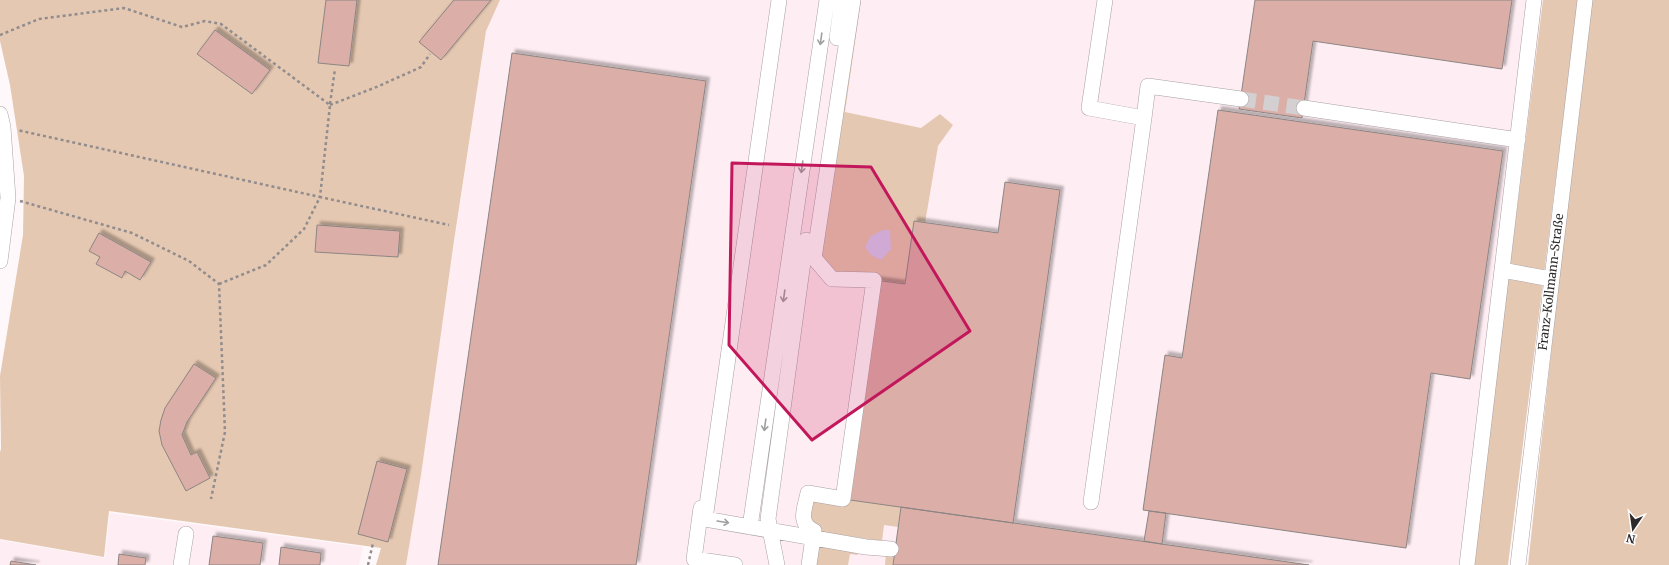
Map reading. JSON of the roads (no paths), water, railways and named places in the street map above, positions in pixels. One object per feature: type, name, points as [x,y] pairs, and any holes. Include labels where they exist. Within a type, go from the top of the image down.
[{"type":"street","points":[[735,565],[694,559],[771,0]]},
{"type":"street","points":[[779,0],[705,519],[866,547],[891,549]]},
{"type":"street","points":[[750,527],[827,0]]},
{"type":"street","points":[[776,565],[768,519],[808,228],[842,0]]},
{"type":"street","points":[[809,565],[814,531],[808,528],[803,518],[808,493],[843,498],[874,280],[832,279],[814,258],[853,0]]},
{"type":"street","points":[[1105,0],[1090,108],[1144,118]]},
{"type":"street","points":[[1467,565],[1534,0]]},
{"type":"street","name":"Franz-Kollmann-Straße","points":[[1518,565],[1585,0]]},
{"type":"street","points":[[1090,502],[1148,86],[1241,99]]},
{"type":"street","points":[[1304,108],[1518,140]]},
{"type":"street","points":[[0,261],[8,198],[3,175],[1,120]]},
{"type":"street","points":[[1502,270],[1551,279]]},
{"type":"street","points":[[181,565],[186,534]]},
{"type":"tunnel","points":[[1241,99],[1304,108]]}]
